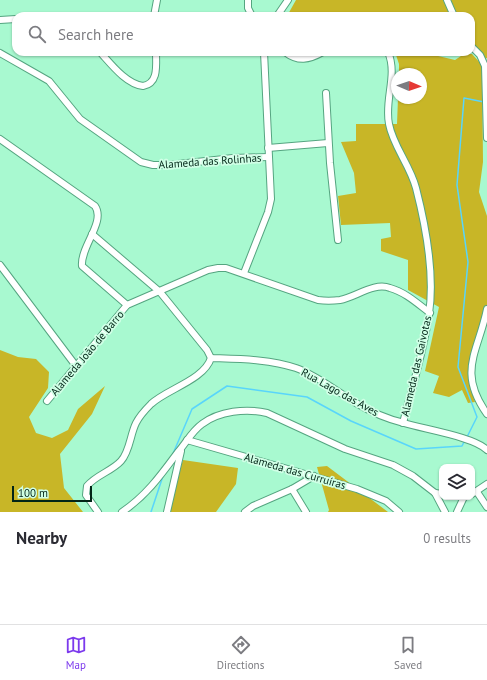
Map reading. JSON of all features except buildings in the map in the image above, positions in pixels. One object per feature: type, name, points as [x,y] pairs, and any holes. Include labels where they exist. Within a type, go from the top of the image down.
[{"type":"street","points":[[155,12],[157,0]]},
{"type":"street","points":[[248,0],[248,8],[250,12]]},
{"type":"street","points":[[280,12],[288,0]]},
{"type":"street","points":[[447,0],[452,12]]},
{"type":"street","points":[[0,20],[12,19]]},
{"type":"street","points":[[475,50],[486,65],[487,138]]},
{"type":"street","name":"Alameda das Rolinhas","points":[[0,53],[49,81],[80,119],[141,162],[153,165],[169,165],[233,158],[268,157]]},
{"type":"street","points":[[104,56],[119,72],[132,82],[143,86],[152,83],[155,78],[156,56]]},
{"type":"street","points":[[244,273],[268,212],[271,199],[264,56]]},
{"type":"street","points":[[293,56],[301,60],[314,56]]},
{"type":"street","name":"Alameda das Gaivotas","points":[[389,56],[392,73],[388,110],[389,124],[411,173],[421,208],[429,265],[430,313],[419,364],[403,423]]},
{"type":"street","points":[[326,93],[328,143],[338,240]]},
{"type":"street","points":[[0,139],[95,206],[98,215],[92,234],[83,254],[82,266],[127,305],[208,270],[218,268],[244,273],[318,300],[327,301],[340,300],[383,286],[404,295],[430,313]]},
{"type":"street","points":[[268,148],[328,143]]},
{"type":"street","points":[[92,234],[160,292],[208,350],[212,358],[206,368],[197,375],[150,404],[136,423],[125,455],[121,461],[87,486],[86,495],[98,512]]},
{"type":"street","points":[[0,265],[76,366]]},
{"type":"street","name":"Alameda João de Barro","points":[[47,401],[127,305]]},
{"type":"street","points":[[487,309],[470,372],[474,395],[487,414]]},
{"type":"street","name":"Rua Lago das Aves","points":[[212,358],[266,361],[296,368],[313,376],[375,413],[403,423],[465,440],[486,448]]},
{"type":"street","points":[[122,512],[137,502],[152,486],[201,424],[222,414],[255,410],[267,413],[345,449],[393,465],[439,493]]},
{"type":"street","name":"Alameda das Curruíras","points":[[187,440],[314,476],[377,497],[390,504],[399,512]]},
{"type":"street","points":[[168,512],[182,448]]},
{"type":"street","points":[[245,512],[253,506],[292,489],[314,476]]},
{"type":"street","points":[[475,492],[487,484]]},
{"type":"street","points":[[292,489],[306,512]]},
{"type":"street","points":[[435,492],[445,512]]},
{"type":"street","points":[[475,494],[487,507]]},
{"type":"street","points":[[457,512],[463,500]]},
{"type":"shaded area","points":[[296,0],[443,0],[445,3],[444,0],[487,0],[487,58],[482,60],[475,54],[475,12],[450,12],[447,8],[448,12],[289,12]]},
{"type":"shaded area","points":[[396,56],[438,56],[455,60],[461,56],[474,56],[482,65],[483,162],[479,192],[487,216],[487,313],[485,327],[468,377],[475,402],[468,403],[462,390],[449,397],[433,393],[439,376],[425,371],[439,307],[408,290],[408,260],[381,251],[381,239],[391,237],[390,223],[341,225],[338,196],[356,193],[354,173],[341,142],[356,141],[356,124],[397,124],[398,104],[427,104],[427,68],[399,68]]},
{"type":"shaded area","points":[[0,350],[18,357],[36,359],[49,372],[48,388],[29,417],[36,433],[52,438],[68,430],[78,409],[105,386],[92,414],[60,454],[64,488],[83,512],[0,512]]},
{"type":"shaded area","points":[[183,460],[238,468],[236,484],[216,512],[167,512]]},
{"type":"shaded area","points":[[327,466],[388,512],[328,512],[329,510],[317,467]]},
{"type":"waterway","points":[[467,437],[477,417],[458,367],[468,262],[457,185],[464,98],[484,102]]},
{"type":"waterway","points":[[172,456],[192,409],[227,386],[307,397],[351,421],[416,449],[462,446],[465,440]]},
{"type":"waterway","points":[[151,512],[163,476]]}]
